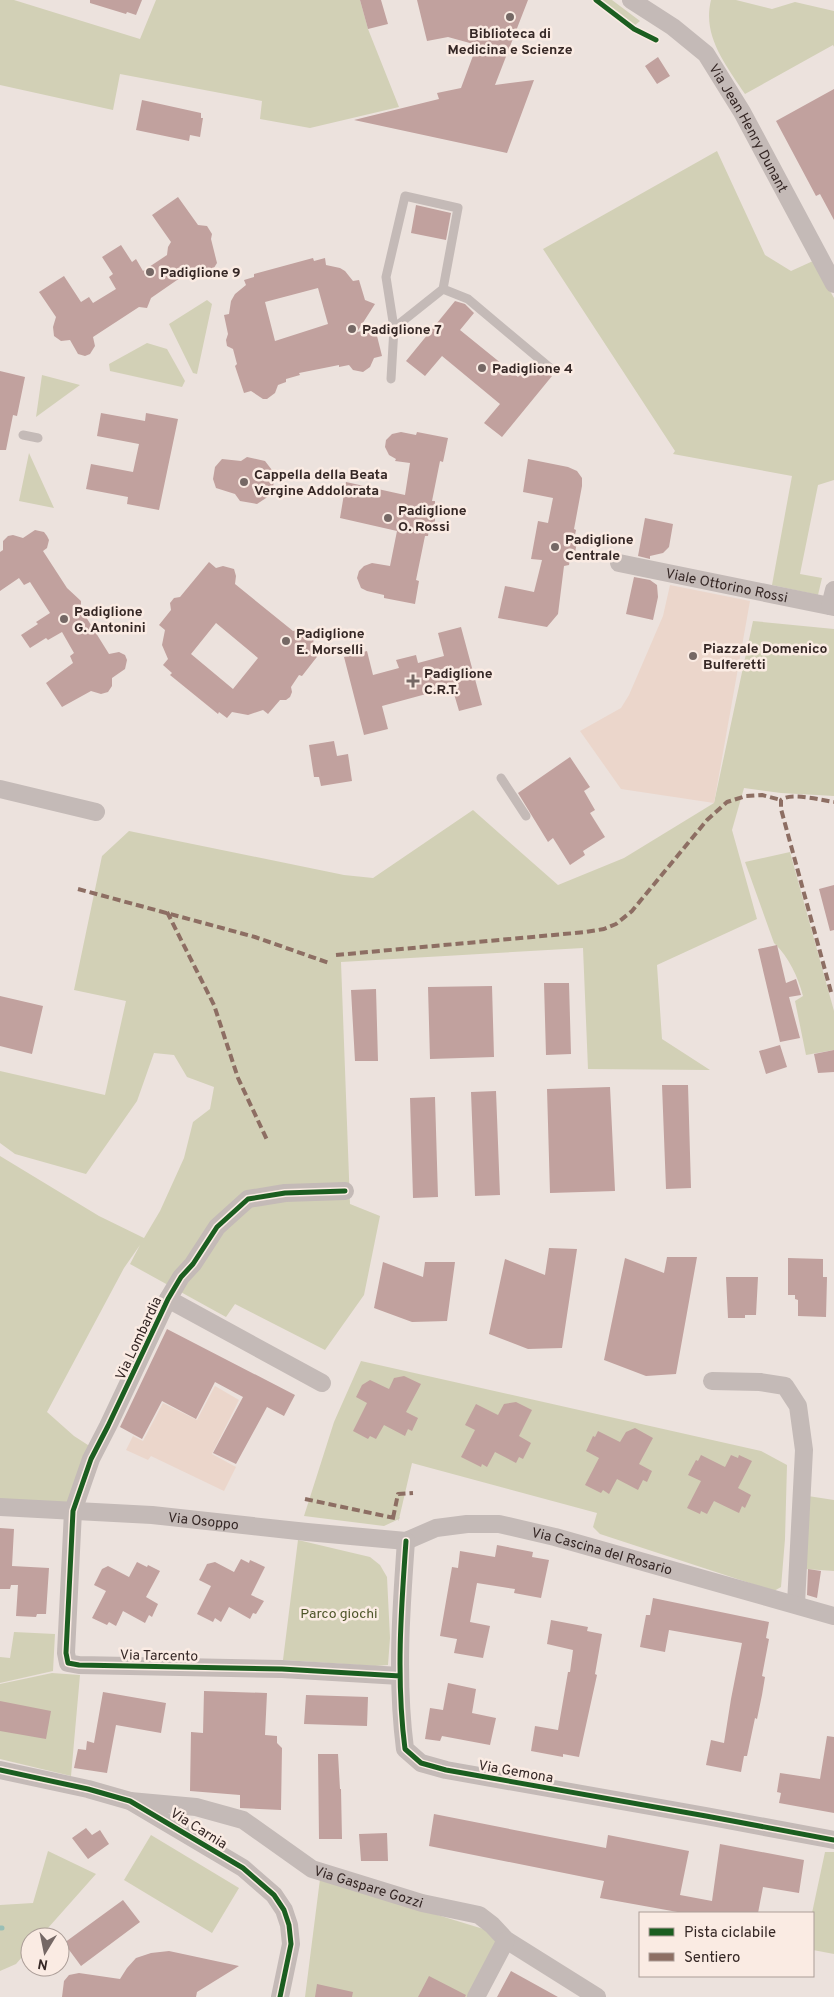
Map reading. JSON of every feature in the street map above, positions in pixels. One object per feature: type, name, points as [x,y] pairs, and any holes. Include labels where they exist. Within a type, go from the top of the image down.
[{"type":"street","name":"Via Jean Henry Dunant","points":[[631,0],[673,27],[706,54],[742,112],[834,284]]},
{"type":"street","name":"Viale Ottorino Rossi","points":[[618,563],[833,601]]},
{"type":"street","points":[[0,789],[96,812]]},
{"type":"street","name":"Via Lombardia","points":[[73,1511],[90,1459],[113,1417],[168,1299],[181,1277],[217,1227],[248,1199],[285,1193],[345,1191]]},
{"type":"street","name":"Via Lombardia","points":[[168,1299],[322,1383]]},
{"type":"street","points":[[712,1381],[760,1382],[785,1386],[798,1406],[804,1450],[796,1604]]},
{"type":"street","name":"Via Osoppo","points":[[0,1507],[152,1515],[406,1541]]},
{"type":"street","name":"Via Tarcento","points":[[73,1511],[66,1653],[68,1663],[79,1665],[282,1669],[400,1676]]},
{"type":"street","name":"Via Cascina del Rosario","points":[[406,1541],[436,1528],[467,1524],[498,1524],[555,1537],[834,1616]]},
{"type":"street","name":"Via Gemona","points":[[406,1541],[400,1636],[401,1721],[405,1749],[421,1763],[446,1770],[834,1840]]},
{"type":"street","name":"Via Carnia","points":[[0,1770],[88,1789],[130,1801],[243,1868],[274,1895],[284,1910],[289,1925],[291,1944],[280,1997]]},
{"type":"street","name":"Via Gaspare Gozzi","points":[[130,1801],[196,1806],[243,1820],[312,1869],[422,1903],[479,1915],[506,1940],[597,1997]]},
{"type":"street","points":[[476,1997],[506,1940]]},
{"type":"lane","points":[[391,379],[394,328],[386,277],[405,196],[458,208],[443,289],[394,328]]},
{"type":"lane","points":[[443,289],[468,298],[549,367]]},
{"type":"lane","points":[[23,434],[38,438]]},
{"type":"lane","points":[[501,778],[526,816]]},
{"type":"green space","points":[[0,0],[14,0],[140,39],[156,0],[360,0],[368,29],[399,107],[310,128],[260,119],[262,101],[120,74],[113,110],[0,85]]},
{"type":"green space","points":[[602,0],[612,0],[640,21],[634,26]]},
{"type":"green space","points":[[711,0],[736,0],[772,9],[795,2],[834,11],[834,47],[833,45],[745,94],[724,61],[713,38],[709,13]]},
{"type":"green space","points":[[717,151],[765,255],[791,271],[813,261],[834,298],[834,480],[818,485],[800,574],[822,578],[818,595],[772,585],[792,476],[673,454],[675,451],[543,249]]},
{"type":"green space","points":[[207,300],[212,304],[197,374],[193,373],[169,324]]},
{"type":"green space","points":[[147,343],[167,349],[185,381],[182,387],[110,371],[109,364]]},
{"type":"green space","points":[[42,375],[80,385],[36,417]]},
{"type":"green space","points":[[29,453],[54,508],[19,501]]},
{"type":"green space","points":[[753,621],[834,629],[834,796],[781,793],[744,788],[732,830],[757,919],[657,965],[662,1039],[710,1070],[588,1069],[583,948],[341,962],[350,1204],[380,1216],[364,1295],[325,1350],[235,1304],[226,1317],[130,1264],[140,1245],[124,1268],[47,1412],[74,1436],[91,1447],[73,1511],[0,1507],[0,1156],[99,1216],[144,1238],[160,1211],[184,1158],[193,1122],[210,1109],[214,1087],[187,1077],[174,1055],[154,1053],[137,1101],[86,1174],[15,1154],[0,1143],[0,1071],[105,1095],[126,1001],[74,990],[102,856],[129,831],[344,875],[373,878],[473,810],[558,885],[624,858],[714,803]]},
{"type":"green space","points":[[790,852],[834,1011],[834,1050],[806,1055],[795,1001],[803,996],[801,989],[788,961],[774,943],[745,862]]},
{"type":"green space","points":[[361,1361],[761,1451],[787,1465],[785,1539],[781,1587],[774,1591],[600,1534],[593,1527],[597,1513],[412,1463],[399,1519],[384,1526],[304,1516],[334,1422]]},
{"type":"green space","points":[[808,1496],[834,1500],[834,1571],[805,1569]]},
{"type":"green space","name":"Parco giochi","points":[[298,1540],[370,1557],[380,1565],[387,1577],[390,1638],[388,1665],[375,1666],[283,1660]]},
{"type":"green space","points":[[14,1632],[55,1634],[53,1671],[0,1683],[0,1657],[10,1658]]},
{"type":"green space","points":[[52,1673],[80,1675],[71,1776],[0,1759],[0,1684]]},
{"type":"green space","points":[[151,1835],[239,1888],[212,1933],[124,1880]]},
{"type":"green space","points":[[48,1851],[96,1874],[49,1927],[20,1927],[20,1959],[16,1964],[0,1971],[0,1905],[33,1903]]},
{"type":"green space","points":[[825,1852],[834,1852],[834,1954],[814,1950],[814,1912],[812,1912]]},
{"type":"green space","points":[[320,1879],[503,1935],[467,1997],[305,1997]]},
{"type":"shaded area","name":"Piazzale Domenico Bulferetti","points":[[670,585],[750,601],[714,803],[621,789],[580,731],[621,708],[629,695],[663,616]]},
{"type":"shaded area","points":[[215,1386],[239,1400],[212,1454],[236,1467],[224,1491],[151,1456],[148,1460],[126,1450],[133,1436],[143,1441],[163,1403],[197,1420]]},
{"type":"building","points":[[90,0],[142,0],[136,15],[127,12],[126,14],[90,3]]},
{"type":"building","points":[[360,0],[381,0],[388,24],[368,29]]},
{"type":"building","points":[[417,0],[528,0],[495,85],[534,80],[507,153],[354,120],[439,99],[437,93],[461,88],[477,45],[448,37],[427,41]]},
{"type":"building","points":[[658,57],[670,76],[657,84],[645,66]]},
{"type":"building","points":[[834,89],[834,220],[820,194],[816,196],[776,121]]},
{"type":"building","points":[[142,100],[201,113],[201,118],[203,118],[200,137],[190,135],[189,141],[136,130]]},
{"type":"building","name":"Padiglione 9","points":[[178,197],[198,225],[207,226],[212,234],[211,239],[217,263],[212,271],[206,273],[193,269],[151,298],[147,308],[139,307],[93,337],[95,346],[90,354],[85,356],[78,354],[70,340],[61,341],[54,336],[53,327],[56,317],[39,292],[64,276],[81,302],[89,297],[93,303],[116,289],[109,277],[113,274],[102,257],[121,245],[132,262],[136,259],[143,271],[167,255],[171,242],[152,215]]},
{"type":"building","points":[[416,205],[451,213],[446,240],[411,233]]},
{"type":"building","name":"Padiglione 7","points":[[313,258],[314,261],[325,258],[326,265],[340,268],[353,281],[359,280],[365,300],[375,304],[357,332],[375,328],[382,356],[374,358],[370,367],[363,372],[353,370],[349,365],[339,367],[339,365],[299,373],[300,375],[286,379],[286,382],[278,385],[275,393],[267,399],[263,399],[251,391],[244,393],[235,366],[237,364],[233,349],[227,346],[228,334],[224,315],[229,314],[231,301],[235,294],[246,285],[244,280],[254,277],[254,274]],"holes":[[[318,288],[328,324],[275,341],[265,302]]]},
{"type":"building","name":"Padiglione 4","points":[[455,301],[465,304],[474,313],[460,330],[518,377],[532,361],[552,376],[502,437],[484,423],[500,404],[442,356],[425,376],[406,361]]},
{"type":"building","points":[[0,371],[25,377],[17,416],[13,415],[6,450],[0,450]]},
{"type":"building","points":[[101,413],[145,421],[146,413],[178,419],[159,510],[127,504],[128,497],[86,489],[91,464],[133,472],[139,444],[97,436]]},
{"type":"building","name":"Padiglione O. Rossi","points":[[401,432],[416,435],[417,432],[448,438],[443,462],[440,461],[432,501],[435,501],[435,522],[429,530],[428,536],[425,536],[416,580],[419,581],[415,604],[384,598],[384,595],[367,591],[361,588],[357,578],[359,571],[364,566],[372,563],[390,566],[397,531],[340,518],[346,482],[405,495],[410,463],[395,461],[396,459],[389,455],[385,447],[386,440],[392,434]]},
{"type":"building","name":"Cappella della Beata Vergine Addolorata","points":[[247,457],[265,461],[275,474],[272,494],[257,504],[240,501],[235,494],[216,488],[213,479],[215,467],[222,459],[241,461]]},
{"type":"building","name":"Padiglione Centrale","points":[[528,459],[568,467],[577,471],[582,478],[574,529],[576,530],[575,535],[578,536],[575,553],[571,552],[569,565],[564,566],[558,614],[547,627],[498,618],[505,586],[534,592],[542,560],[531,559],[538,521],[548,523],[553,498],[523,492]]},
{"type":"building","points":[[645,518],[673,524],[669,547],[663,553],[650,556],[650,559],[638,556]]},
{"type":"building","name":"Padiglione G. Antonini","points":[[35,530],[44,532],[47,536],[49,540],[47,548],[43,551],[67,588],[81,601],[81,608],[109,654],[119,652],[125,655],[127,660],[125,669],[112,678],[112,686],[108,692],[101,694],[91,691],[62,707],[46,683],[73,663],[70,656],[74,653],[62,632],[48,640],[46,638],[30,648],[21,635],[38,624],[36,622],[50,613],[30,582],[24,585],[19,578],[0,591],[0,552],[3,550],[3,541],[8,536],[13,535],[23,538]]},
{"type":"building","name":"Padiglione E. Morselli","points":[[209,562],[216,568],[223,566],[234,569],[236,576],[235,584],[293,631],[304,628],[309,631],[313,637],[314,648],[320,653],[302,676],[299,675],[291,687],[290,697],[286,700],[280,700],[268,714],[263,710],[248,715],[232,712],[227,718],[219,712],[218,714],[170,675],[172,673],[163,665],[168,659],[162,645],[165,630],[159,625],[171,610],[170,603],[174,598],[180,597]],"holes":[[[216,623],[258,658],[233,689],[191,654]]]},
{"type":"building","points":[[634,577],[650,580],[657,585],[658,597],[653,620],[626,614]]},
{"type":"building","name":"Padiglione C.R.T.","points":[[461,627],[482,705],[459,711],[452,687],[382,706],[388,729],[364,735],[344,657],[367,651],[373,675],[399,668],[396,660],[416,655],[418,663],[444,656],[438,633]]},
{"type":"building","points":[[334,741],[337,756],[348,754],[352,781],[321,786],[319,777],[314,777],[309,745]]},
{"type":"building","points":[[570,757],[590,787],[584,791],[595,810],[590,813],[605,837],[583,851],[585,855],[570,865],[553,838],[548,842],[518,793]]},
{"type":"building","points":[[834,885],[834,930],[830,931],[819,889]]},
{"type":"building","points":[[777,945],[786,983],[796,979],[801,995],[789,997],[800,1038],[780,1042],[758,949]]},
{"type":"building","points":[[544,983],[569,983],[571,1054],[546,1055]]},
{"type":"building","points":[[492,986],[494,1057],[430,1059],[428,987]]},
{"type":"building","points":[[376,989],[378,1061],[355,1061],[351,990]]},
{"type":"building","points":[[0,996],[43,1006],[32,1054],[0,1046]]},
{"type":"building","points":[[780,1045],[787,1067],[766,1074],[759,1051]]},
{"type":"building","points":[[834,1050],[834,1072],[818,1073],[814,1054]]},
{"type":"building","points":[[662,1085],[688,1085],[691,1188],[666,1189]]},
{"type":"building","points":[[610,1087],[615,1191],[550,1193],[547,1089]]},
{"type":"building","points":[[496,1091],[500,1195],[475,1196],[471,1092]]},
{"type":"building","points":[[435,1097],[438,1197],[413,1198],[410,1098]]},
{"type":"building","points":[[549,1248],[577,1249],[562,1348],[528,1349],[489,1334],[505,1259],[545,1275]]},
{"type":"building","points":[[667,1257],[697,1257],[676,1374],[646,1376],[604,1360],[625,1258],[664,1273]]},
{"type":"building","points":[[788,1258],[823,1259],[823,1277],[827,1277],[826,1317],[798,1316],[798,1300],[795,1299],[795,1295],[788,1295]]},
{"type":"building","points":[[383,1262],[423,1277],[425,1262],[455,1262],[447,1321],[412,1322],[374,1308]]},
{"type":"building","points":[[726,1277],[758,1277],[756,1315],[745,1315],[745,1318],[728,1318]]},
{"type":"building","points":[[167,1329],[295,1395],[284,1416],[267,1407],[236,1464],[213,1453],[243,1397],[215,1382],[196,1419],[162,1401],[142,1439],[120,1427]]},
{"type":"building","points":[[404,1376],[421,1384],[406,1412],[418,1418],[412,1431],[408,1429],[405,1436],[384,1425],[376,1439],[370,1436],[368,1439],[353,1431],[367,1403],[356,1397],[362,1385],[370,1380],[389,1389],[394,1378]]},
{"type":"building","points":[[516,1402],[532,1410],[519,1436],[531,1443],[523,1459],[519,1457],[516,1463],[495,1452],[487,1467],[482,1464],[481,1467],[461,1457],[475,1430],[465,1425],[476,1404],[498,1415],[504,1404]]},
{"type":"building","points":[[635,1428],[653,1438],[639,1464],[652,1471],[647,1482],[643,1480],[638,1490],[617,1479],[609,1494],[603,1490],[601,1493],[585,1485],[599,1458],[586,1451],[593,1436],[595,1437],[598,1431],[620,1442],[626,1432]]},
{"type":"building","points":[[701,1455],[725,1467],[731,1455],[738,1458],[739,1455],[752,1461],[738,1488],[751,1495],[745,1508],[742,1506],[739,1513],[714,1501],[707,1514],[701,1511],[700,1514],[687,1508],[701,1481],[688,1475]]},
{"type":"building","points":[[0,1528],[14,1529],[12,1566],[49,1568],[46,1614],[37,1614],[36,1617],[16,1616],[18,1585],[11,1585],[10,1589],[0,1589]]},
{"type":"building","points":[[497,1545],[533,1552],[532,1557],[549,1560],[541,1598],[514,1593],[515,1589],[477,1583],[470,1622],[490,1626],[483,1658],[454,1653],[457,1639],[440,1636],[452,1567],[458,1568],[460,1551],[495,1557]]},
{"type":"building","points":[[241,1559],[249,1563],[250,1560],[265,1567],[251,1595],[264,1601],[256,1614],[253,1613],[250,1619],[229,1607],[221,1622],[215,1618],[213,1622],[197,1614],[211,1586],[199,1580],[207,1564],[215,1562],[234,1572]]},
{"type":"building","points":[[137,1562],[160,1571],[146,1597],[158,1604],[152,1617],[149,1615],[145,1623],[123,1611],[116,1626],[109,1622],[107,1625],[92,1618],[106,1591],[94,1585],[102,1569],[108,1566],[129,1577]]},
{"type":"building","points":[[808,1569],[821,1571],[817,1598],[807,1595]]},
{"type":"building","points":[[653,1598],[769,1622],[766,1638],[769,1639],[762,1676],[765,1677],[762,1695],[747,1756],[744,1756],[741,1772],[706,1765],[711,1740],[724,1743],[742,1643],[669,1630],[665,1652],[640,1647],[646,1615],[650,1615]]},
{"type":"building","points":[[551,1620],[588,1627],[587,1631],[602,1634],[595,1674],[597,1675],[579,1757],[563,1754],[563,1757],[531,1751],[535,1726],[558,1730],[568,1672],[570,1672],[573,1650],[547,1644]]},
{"type":"building","points":[[448,1683],[476,1689],[472,1713],[496,1718],[490,1745],[442,1736],[440,1741],[425,1739],[430,1708],[443,1710]]},
{"type":"building","points":[[204,1691],[267,1693],[265,1735],[277,1736],[277,1743],[282,1748],[281,1810],[240,1808],[240,1795],[190,1791],[191,1732],[203,1733]]},
{"type":"building","points":[[103,1692],[166,1703],[161,1733],[116,1725],[107,1773],[74,1768],[78,1749],[86,1750],[87,1741],[94,1743]]},
{"type":"building","points":[[306,1695],[368,1697],[367,1726],[304,1724]]},
{"type":"building","points":[[0,1701],[51,1711],[46,1739],[0,1731]]},
{"type":"building","points":[[827,1736],[834,1737],[834,1813],[779,1803],[781,1793],[777,1792],[780,1773],[820,1779]]},
{"type":"building","points":[[318,1754],[338,1754],[342,1839],[319,1839]]},
{"type":"building","points":[[434,1814],[606,1848],[608,1835],[689,1851],[680,1895],[712,1901],[720,1844],[804,1860],[799,1893],[763,1887],[758,1912],[677,1912],[600,1898],[604,1881],[429,1846]]},
{"type":"building","points":[[86,1828],[92,1835],[100,1830],[109,1844],[88,1859],[72,1838]]},
{"type":"building","points":[[387,1833],[388,1861],[361,1861],[359,1834]]},
{"type":"building","points":[[123,1900],[140,1922],[81,1966],[70,1951],[70,1939]]},
{"type":"building","points":[[169,1951],[239,1966],[197,1992],[196,1997],[62,1997],[64,1981],[70,1977],[70,1975],[79,1973],[120,1979],[136,1958],[151,1953]]},
{"type":"building","points":[[511,1971],[558,1997],[497,1997]]},
{"type":"building","points":[[429,1976],[466,1995],[465,1997],[418,1997]]},
{"type":"building","points":[[317,1984],[353,1992],[352,1997],[315,1997]]},
{"type":"marked path","points":[[336,955],[604,929],[616,924],[632,911],[707,820],[727,802],[746,796],[762,795],[781,800]]},
{"type":"marked path","points":[[831,992],[781,809],[781,800],[799,797],[834,802]]},
{"type":"marked path","points":[[78,889],[255,937],[329,963]]},
{"type":"marked path","points":[[167,912],[214,1005],[238,1078],[268,1142]]},
{"type":"marked path","points":[[393,1518],[398,1494],[413,1493]]},
{"type":"marked path","points":[[305,1499],[399,1519]]},
{"type":"cycle path","points":[[596,0],[634,29],[656,40]]},
{"type":"cycle path","points":[[345,1191],[285,1193],[248,1199],[217,1227],[193,1264],[181,1277],[168,1299],[91,1459],[73,1511],[66,1653],[68,1663],[79,1665],[282,1669],[400,1676]]},
{"type":"cycle path","points":[[406,1541],[400,1645],[402,1723],[405,1749],[421,1763],[446,1770],[834,1840]]},
{"type":"cycle path","points":[[0,1770],[88,1789],[130,1801],[243,1868],[274,1895],[284,1910],[289,1925],[291,1944],[280,1997]]},
{"type":"place","name":"Biblioteca di Medicina e Scienze","points":[[510,17]]},
{"type":"place","name":"Padiglione 9","points":[[150,272]]},
{"type":"place","name":"Padiglione 7","points":[[352,329]]},
{"type":"place","name":"Padiglione 4","points":[[482,368]]},
{"type":"place","name":"Cappella della Beata Vergine Addolorata","points":[[244,482]]},
{"type":"place","name":"Padiglione O. Rossi","points":[[388,518]]},
{"type":"place","name":"Padiglione Centrale","points":[[555,547]]},
{"type":"place","name":"Padiglione G. Antonini","points":[[64,619]]},
{"type":"place","name":"Padiglione E. Morselli","points":[[286,641]]},
{"type":"place","name":"Piazzale Domenico Bulferetti","points":[[693,656]]},
{"type":"place","name":"Padiglione C.R.T.","points":[[413,681]]}]
